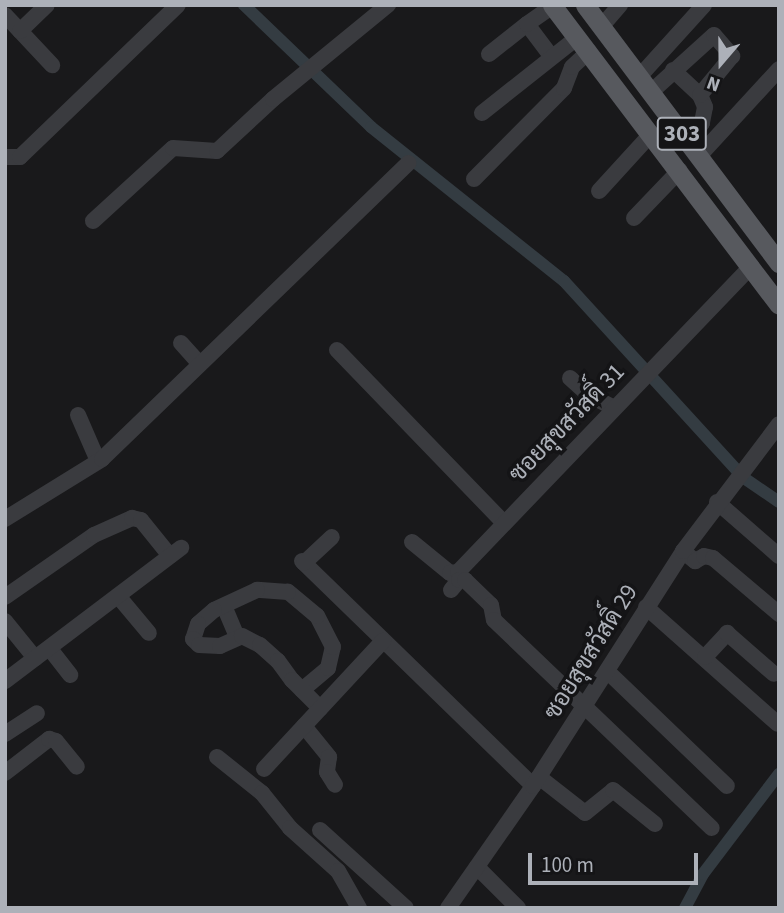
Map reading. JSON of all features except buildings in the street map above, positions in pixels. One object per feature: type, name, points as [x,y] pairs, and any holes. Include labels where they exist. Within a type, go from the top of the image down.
[{"type":"main road","name":"303","points":[[585,5],[777,256]]},
{"type":"main road","name":"303","points":[[553,6],[680,170],[779,305]]},
{"type":"street","points":[[20,31],[47,5]]},
{"type":"street","points":[[13,157],[178,5]]},
{"type":"street","points":[[93,221],[170,150],[218,151],[274,99],[303,79],[388,5]]},
{"type":"street","points":[[601,27],[620,5]]},
{"type":"street","points":[[645,85],[704,5]]},
{"type":"street","points":[[489,54],[553,6]]},
{"type":"street","points":[[5,15],[52,65]]},
{"type":"street","points":[[527,24],[551,56]]},
{"type":"street","points":[[645,85],[673,71],[714,35],[732,56],[700,95]]},
{"type":"street","points":[[482,113],[551,56],[583,44]]},
{"type":"street","points":[[474,179],[564,88],[583,44]]},
{"type":"street","points":[[694,149],[779,69]]},
{"type":"street","points":[[673,71],[700,95],[706,114],[694,149]]},
{"type":"street","points":[[599,191],[651,134]]},
{"type":"street","points":[[5,519],[98,461],[408,163]]},
{"type":"street","points":[[634,218],[680,170]]},
{"type":"street","name":"ซอยสุขสวัสดิ์ 31","points":[[412,542],[453,574],[751,266]]},
{"type":"street","points":[[181,342],[200,365]]},
{"type":"street","points":[[337,351],[503,522]]},
{"type":"street","points":[[570,378],[589,395],[613,407]]},
{"type":"street","points":[[78,415],[98,461]]},
{"type":"street","name":"ซอยสุขสวัสดิ์ 29","points":[[452,902],[536,782],[683,551],[746,462],[779,424]]},
{"type":"street","points":[[717,502],[779,556]]},
{"type":"street","points":[[5,597],[94,536],[132,518],[141,520],[175,552],[5,681]]},
{"type":"street","points":[[332,537],[303,562],[383,641],[536,782],[585,813],[613,790],[655,824]]},
{"type":"street","points":[[683,551],[695,561],[704,556],[713,558],[779,614]]},
{"type":"street","points":[[451,590],[459,580],[465,580],[491,605],[494,620],[712,828]]},
{"type":"street","points":[[302,690],[318,679],[332,657],[329,634],[311,610],[288,592],[268,588],[224,606],[202,620],[193,639],[207,647],[237,637],[260,645],[302,690],[320,708]]},
{"type":"street","points":[[311,610],[330,588]]},
{"type":"street","points":[[118,596],[149,633]]},
{"type":"street","points":[[224,606],[237,637]]},
{"type":"street","points":[[646,607],[778,724]]},
{"type":"street","points":[[5,621],[35,658]]},
{"type":"street","points":[[705,657],[727,633],[774,674]]},
{"type":"street","points":[[264,769],[383,641]]},
{"type":"street","points":[[50,649],[70,675]]},
{"type":"street","points":[[607,671],[727,786]]},
{"type":"street","points":[[5,734],[37,713]]},
{"type":"street","points":[[304,726],[329,757],[327,772],[335,785]]},
{"type":"street","points":[[5,773],[48,739],[56,741],[77,767]]},
{"type":"street","points":[[217,757],[262,793],[290,828],[338,871],[359,908]]},
{"type":"street","points":[[320,830],[406,908]]},
{"type":"street","points":[[477,867],[518,908]]},
{"type":"street","points":[[452,902],[470,908]]},
{"type":"waterway","points":[[244,5],[371,127],[564,281],[744,478],[779,502]]},
{"type":"waterway","points":[[685,908],[703,874],[779,774]]}]
